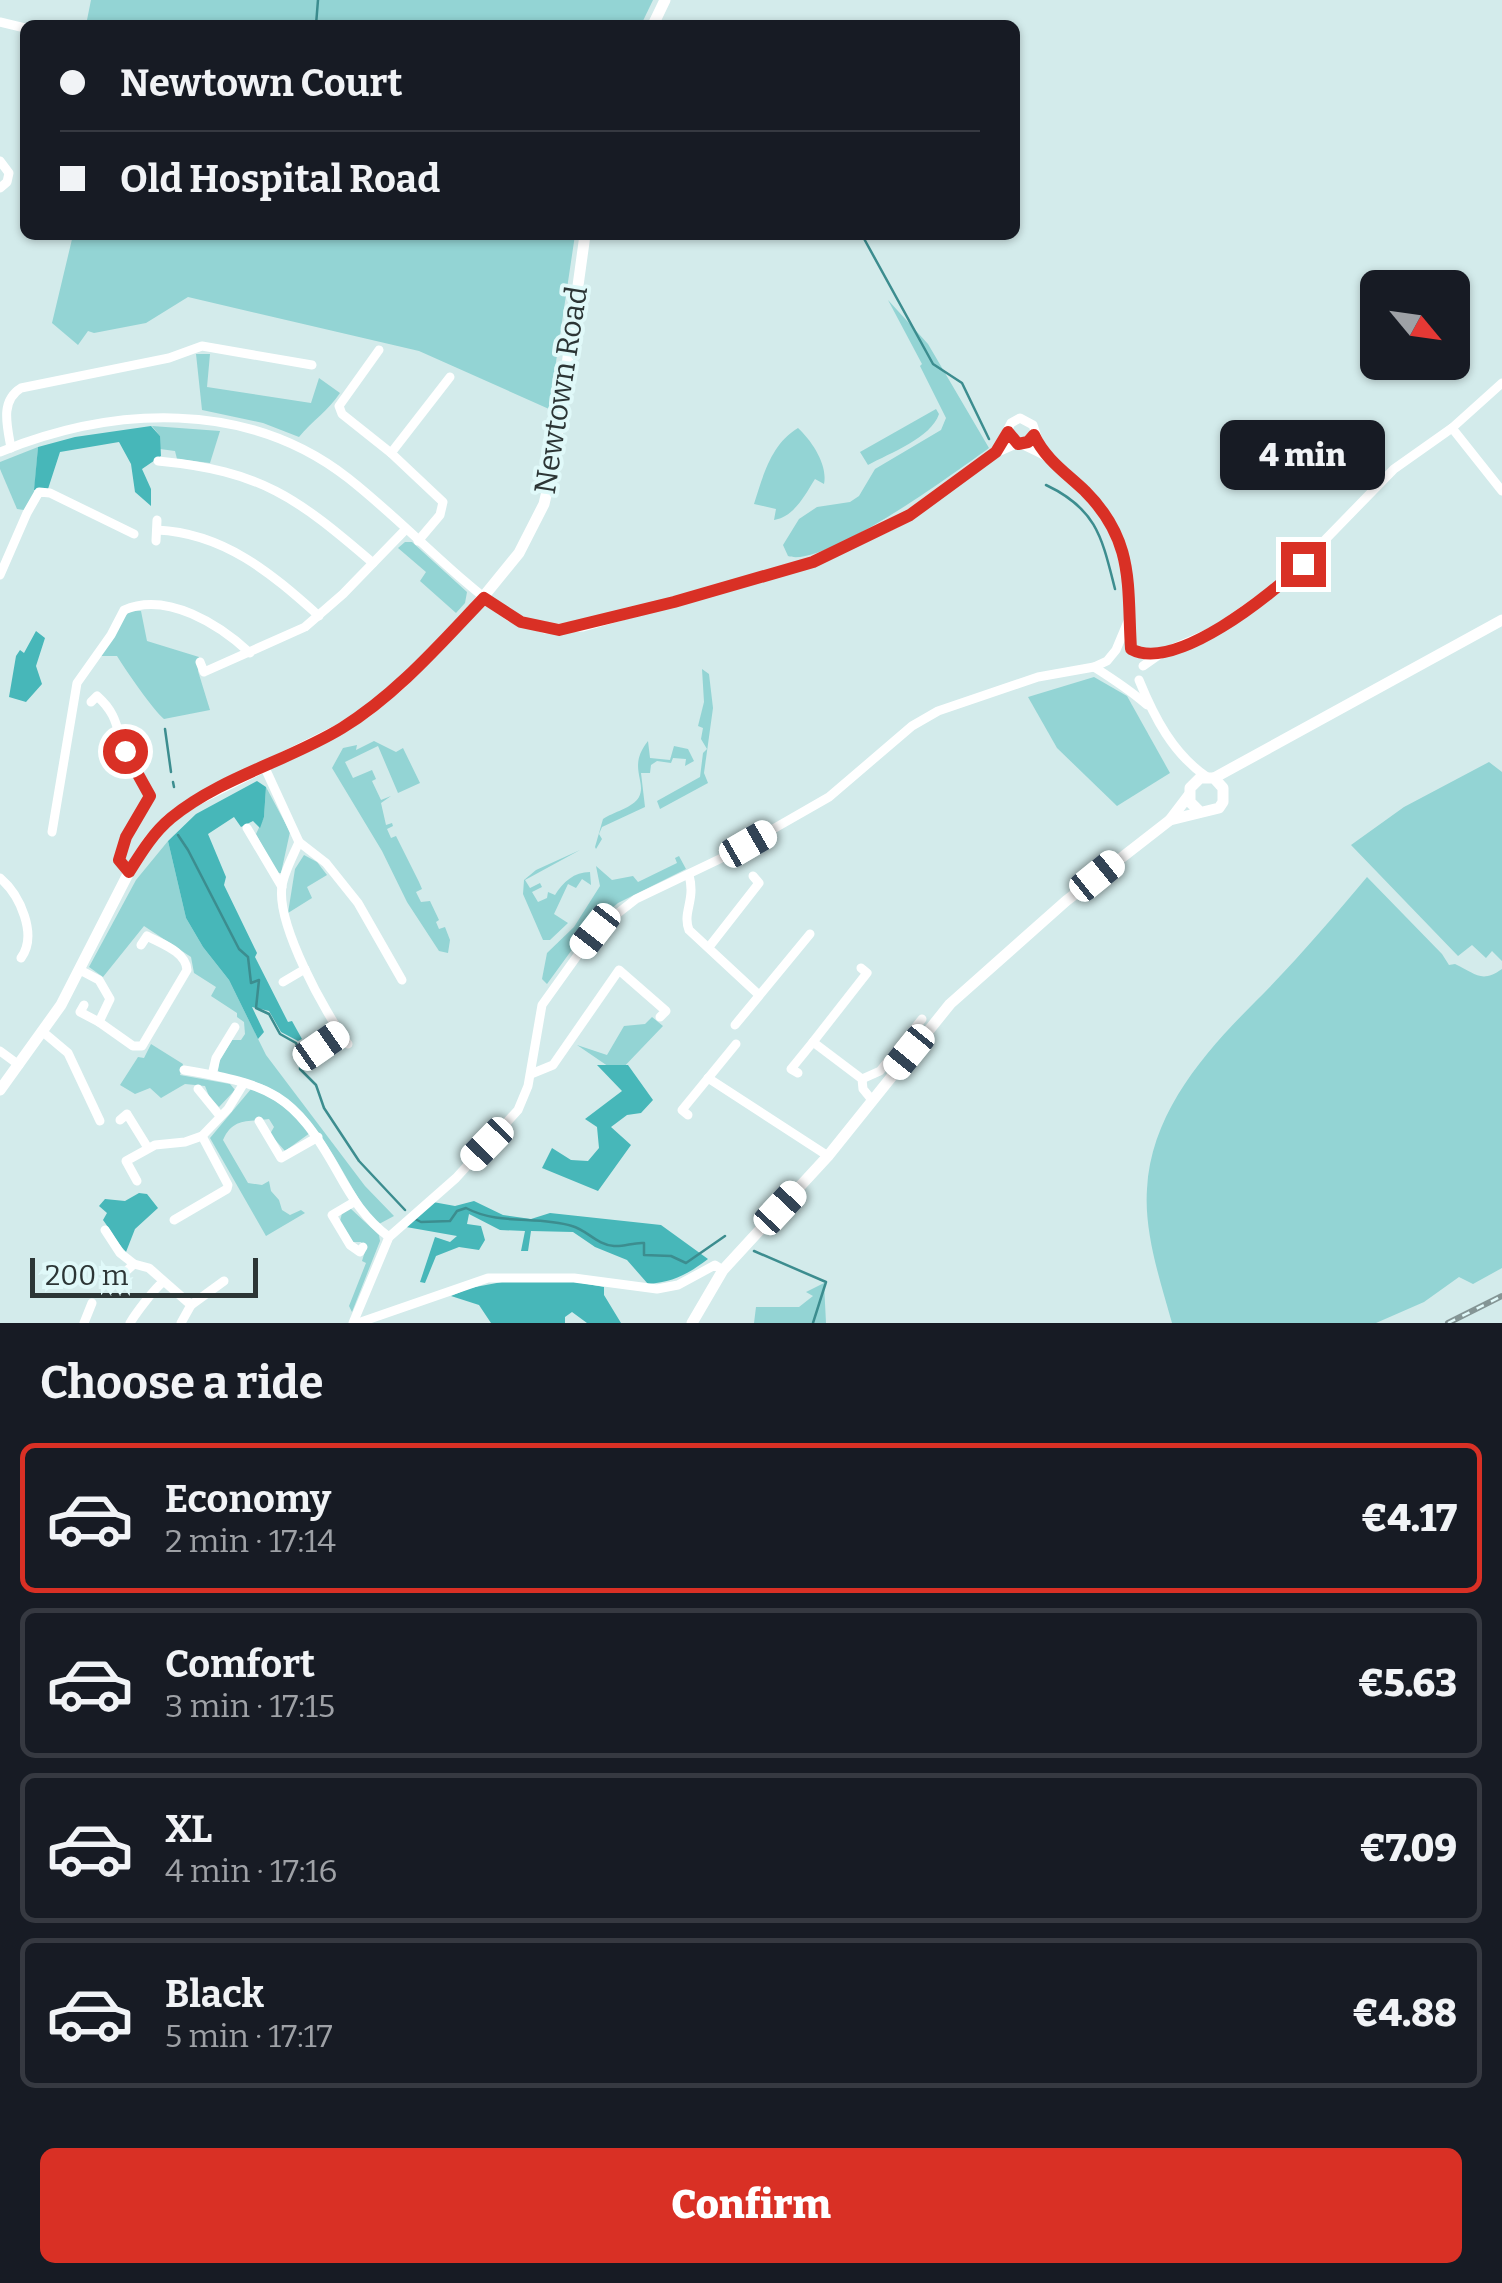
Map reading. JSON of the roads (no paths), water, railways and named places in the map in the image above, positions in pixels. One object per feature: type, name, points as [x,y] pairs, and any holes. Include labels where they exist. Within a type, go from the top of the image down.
[{"type":"main road","name":"Newtown Road","points":[[0,1090],[44,1032],[129,872],[168,820],[193,802],[340,729],[368,710],[402,684],[484,598],[519,553],[544,504],[554,466],[584,240]]},
{"type":"main road","points":[[692,1323],[724,1270],[828,1156],[950,1004],[1066,901],[1170,820],[1200,778],[1215,781],[1502,620]]},
{"type":"main road","points":[[1170,820],[1219,808],[1223,802],[1215,781]]},
{"type":"main road","points":[[1189,791],[1190,802],[1200,812]]},
{"type":"street","points":[[0,160],[10,173],[8,182],[0,188]]},
{"type":"street","points":[[11,448],[5,411],[11,394],[21,388],[170,358],[202,346],[312,365]]},
{"type":"street","points":[[379,350],[338,406],[342,414],[443,502],[440,514],[418,541]]},
{"type":"street","points":[[391,453],[450,376]]},
{"type":"street","points":[[1094,667],[1118,685],[1126,686],[1138,680],[1144,666],[1160,654],[1214,631],[1284,582],[1394,469],[1452,428],[1502,383]]},
{"type":"street","points":[[0,452],[80,425],[168,417],[214,420],[282,439],[345,476],[484,598],[521,622],[559,630],[813,562],[910,515],[996,452],[1034,435]]},
{"type":"street","points":[[996,452],[1012,423],[1020,418],[1033,424],[1042,452],[1101,507],[1115,528],[1128,574],[1134,651],[1144,666]]},
{"type":"street","points":[[1452,428],[1502,491]]},
{"type":"street","points":[[1008,432],[1020,444],[1042,452]]},
{"type":"street","points":[[158,460],[172,457],[278,490],[307,507],[373,563]]},
{"type":"street","points":[[1491,474],[1502,466]]},
{"type":"street","points":[[0,574],[40,492],[50,493],[134,534]]},
{"type":"street","points":[[200,662],[204,672],[304,628],[406,529]]},
{"type":"street","points":[[156,530],[206,540],[244,555],[319,616]]},
{"type":"street","points":[[52,832],[78,683],[112,635],[124,610],[152,606],[194,616],[215,624],[250,653]]},
{"type":"street","points":[[356,1323],[389,1238],[456,1178],[509,1122],[526,1096],[542,1006],[595,931],[636,900],[829,797],[912,726],[938,711],[1038,676],[1094,667],[1107,661],[1129,619]]},
{"type":"street","points":[[1116,650],[1160,654]]},
{"type":"street","points":[[1107,661],[1108,675]]},
{"type":"street","points":[[1138,680],[1150,708],[1186,762],[1215,781]]},
{"type":"street","points":[[1126,686],[1150,708]]},
{"type":"street","points":[[91,702],[97,696],[108,705],[119,723],[128,760],[150,796],[121,850],[119,860],[129,872]]},
{"type":"street","points":[[1186,762],[1189,791]]},
{"type":"street","points":[[265,768],[299,842],[326,863],[358,903],[402,980]]},
{"type":"street","points":[[247,828],[282,887],[287,930],[305,969],[348,1044]]},
{"type":"street","points":[[282,887],[299,842]]},
{"type":"street","points":[[689,874],[694,894],[687,924],[759,995]]},
{"type":"street","points":[[709,948],[759,882],[753,876]]},
{"type":"street","points":[[0,878],[16,898],[28,934],[28,948],[21,958]]},
{"type":"street","points":[[735,1025],[810,934]]},
{"type":"street","points":[[84,1005],[80,1012],[133,1046],[142,1046],[187,970],[184,958],[147,936],[141,945]]},
{"type":"street","points":[[798,1073],[791,1069],[867,973],[861,968]]},
{"type":"street","points":[[283,982],[305,969]]},
{"type":"street","points":[[80,970],[98,980],[110,999],[99,1022]]},
{"type":"street","points":[[531,1074],[553,1065],[619,970],[666,1010],[660,1018]]},
{"type":"street","points":[[862,1079],[880,1070],[922,1019]]},
{"type":"street","points":[[212,1075],[216,1058],[235,1027]]},
{"type":"street","points":[[44,1032],[68,1053],[100,1121]]},
{"type":"street","points":[[321,1046],[340,1033]]},
{"type":"street","points":[[813,1042],[862,1079]]},
{"type":"street","points":[[688,1115],[682,1110],[736,1044]]},
{"type":"street","points":[[0,1051],[20,1065]]},
{"type":"street","points":[[184,1070],[244,1083],[288,1103],[318,1137],[368,1222],[389,1238]]},
{"type":"street","points":[[708,1078],[828,1156]]},
{"type":"street","points":[[862,1079],[862,1089],[872,1100]]},
{"type":"street","points":[[126,1161],[148,1148],[185,1142],[204,1133],[244,1083]]},
{"type":"street","points":[[198,1088],[220,1116]]},
{"type":"street","points":[[120,1120],[127,1114],[148,1148]]},
{"type":"street","points":[[258,1122],[281,1158],[318,1137]]},
{"type":"street","points":[[174,1220],[228,1185],[204,1133]]},
{"type":"street","points":[[120,1151],[137,1181]]},
{"type":"street","points":[[354,1202],[332,1215],[350,1245],[360,1252],[363,1248]]},
{"type":"street","points":[[105,1230],[120,1252],[134,1264],[148,1268],[191,1305]]},
{"type":"street","points":[[112,1284],[134,1264]]},
{"type":"street","points":[[356,1323],[488,1278],[574,1278],[657,1290],[678,1285],[715,1265],[724,1270]]},
{"type":"street","points":[[182,1323],[191,1305],[224,1281]]},
{"type":"street","points":[[130,1323],[162,1282]]},
{"type":"street","points":[[84,1323],[92,1303]]},
{"type":"waterway","points":[[316,20],[318,0]]},
{"type":"waterway","points":[[865,240],[933,364],[962,383],[989,439]]},
{"type":"waterway","points":[[1046,485],[1076,504],[1095,527],[1115,589]]},
{"type":"waterway","points":[[165,729],[171,772]]},
{"type":"waterway","points":[[173,782],[174,787]]},
{"type":"waterway","points":[[178,835],[239,949],[248,957],[251,983],[259,980],[256,1008],[269,1014],[280,1034],[296,1043],[301,1055],[300,1069],[316,1085],[324,1108],[359,1161],[405,1210]]},
{"type":"waterway","points":[[415,1219],[450,1221],[457,1211],[466,1208],[492,1217],[559,1223],[608,1245],[644,1243],[644,1255],[671,1256],[686,1263],[725,1236]]},
{"type":"waterway","points":[[754,1251],[826,1282],[813,1323]]},
{"type":"railway","points":[[1448,1323],[1502,1296]]}]
